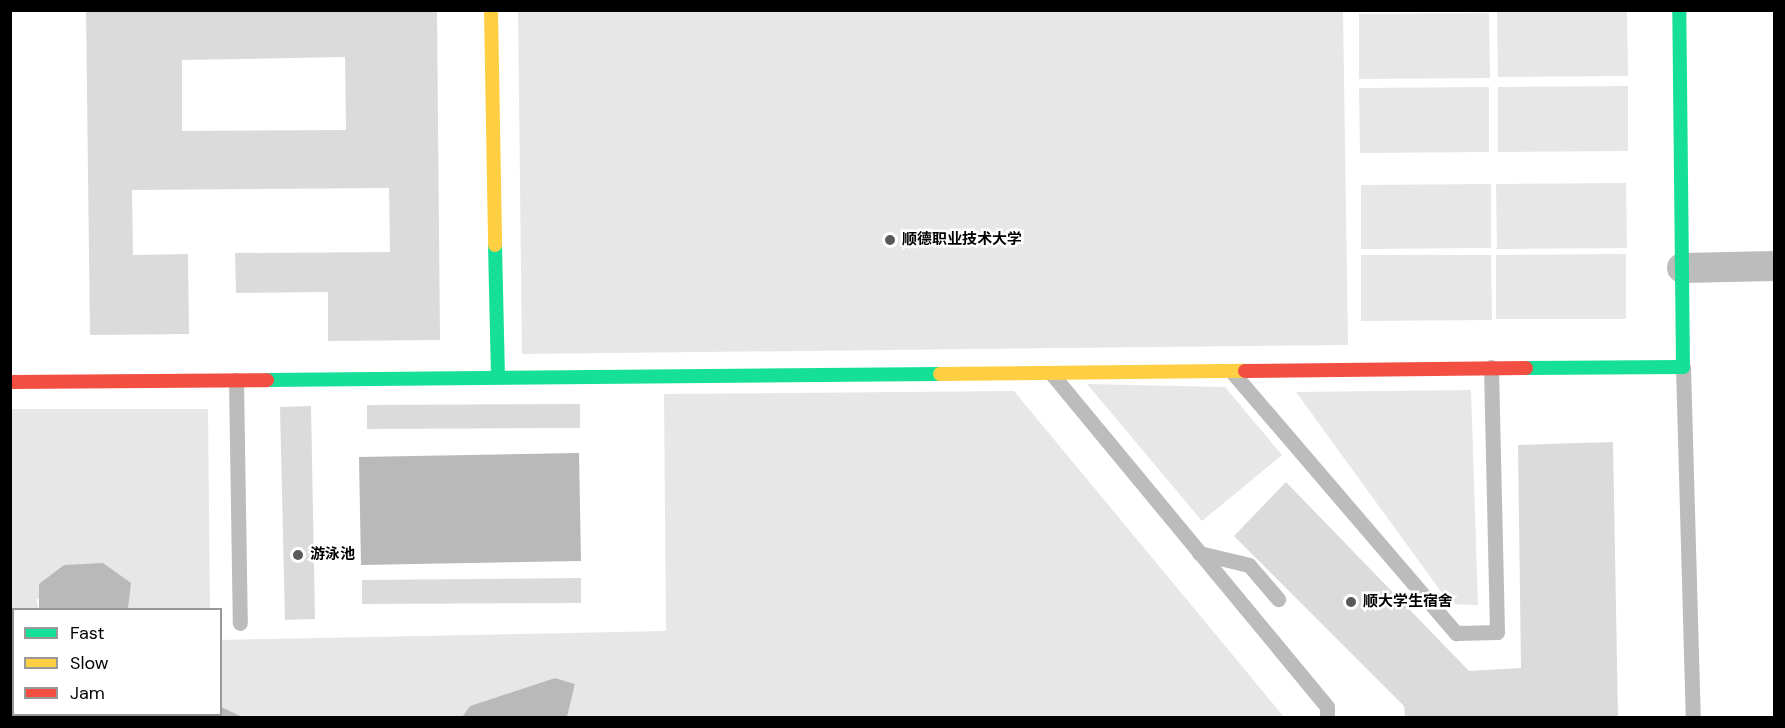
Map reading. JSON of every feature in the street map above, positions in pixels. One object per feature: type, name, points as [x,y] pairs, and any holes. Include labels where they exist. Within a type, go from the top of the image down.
[{"type":"street","points":[[491,10],[498,377]]},
{"type":"street","points":[[10,382],[1683,367],[1679,10]]},
{"type":"street","points":[[1682,268],[1774,266]]},
{"type":"lane","points":[[1683,367],[1693,717]]},
{"type":"lane","points":[[1231,370],[1456,633],[1497,633],[1491,368]]},
{"type":"lane","points":[[1050,372],[1327,707],[1328,717]]},
{"type":"lane","points":[[236,380],[240,623]]},
{"type":"lane","points":[[1199,553],[1249,566],[1278,599]]},
{"type":"shaded area","points":[[518,11],[1343,11],[1348,345],[522,354]]},
{"type":"shaded area","points":[[1627,11],[1628,76],[1498,77],[1497,12]]},
{"type":"shaded area","points":[[1489,13],[1490,78],[1359,79],[1359,14]]},
{"type":"shaded area","points":[[1628,86],[1628,151],[1498,152],[1498,87]]},
{"type":"shaded area","points":[[1489,87],[1489,152],[1360,153],[1359,88]]},
{"type":"shaded area","points":[[1626,183],[1627,248],[1497,249],[1496,184]]},
{"type":"shaded area","points":[[1491,184],[1491,248],[1361,249],[1361,185]]},
{"type":"shaded area","points":[[1626,254],[1626,319],[1496,319],[1496,255]]},
{"type":"shaded area","points":[[1361,255],[1491,255],[1492,320],[1361,321]]},
{"type":"shaded area","points":[[1087,384],[1225,387],[1282,455],[1202,521]]},
{"type":"shaded area","points":[[1471,390],[1478,605],[1450,604],[1296,392]]},
{"type":"shaded area","points":[[1014,391],[1284,717],[567,717],[575,684],[555,678],[470,706],[462,717],[243,717],[222,707],[222,640],[666,631],[664,394]]},
{"type":"shaded area","points":[[10,409],[208,409],[210,608],[128,608],[131,583],[36,599],[39,608],[12,608],[12,716],[42,717],[11,717]]},
{"type":"shaded area","points":[[579,453],[581,561],[361,565],[359,457]]},
{"type":"shaded area","points":[[103,563],[131,583],[128,608],[39,608],[39,584],[64,565]]},
{"type":"shaded area","points":[[555,678],[575,684],[567,717],[462,717],[470,706]]},
{"type":"shaded area","points":[[222,707],[243,717],[42,717],[222,716]]},
{"type":"building","points":[[86,10],[437,10],[440,340],[328,341],[328,292],[236,293],[235,253],[390,252],[389,188],[132,190],[133,255],[188,254],[189,334],[90,335]],"holes":[[[345,57],[346,130],[182,131],[182,60]]]},
{"type":"building","points":[[580,404],[580,428],[367,429],[367,405]]},
{"type":"building","name":"游泳池","points":[[311,406],[315,619],[285,620],[280,407]]},
{"type":"building","name":"顺大学生宿舍","points":[[1613,442],[1618,717],[1405,717],[1404,706],[1234,536],[1286,482],[1469,671],[1521,668],[1518,445]]},
{"type":"building","points":[[581,578],[581,603],[362,604],[362,580]]},
{"type":"traffic: fast","points":[[1526,368],[1683,367],[1679,10]]},
{"type":"traffic: fast","points":[[495,245],[498,377]]},
{"type":"traffic: fast","points":[[267,380],[940,374]]},
{"type":"traffic: slow","points":[[491,10],[495,245]]},
{"type":"traffic: slow","points":[[940,374],[1245,371]]},
{"type":"traffic: jam","points":[[1245,371],[1526,368]]},
{"type":"traffic: jam","points":[[10,382],[267,380]]},
{"type":"place","name":"顺德职业技术大学","points":[[890,240]]},
{"type":"place","name":"游泳池","points":[[298,555]]},
{"type":"place","name":"顺大学生宿舍","points":[[1351,602]]}]
